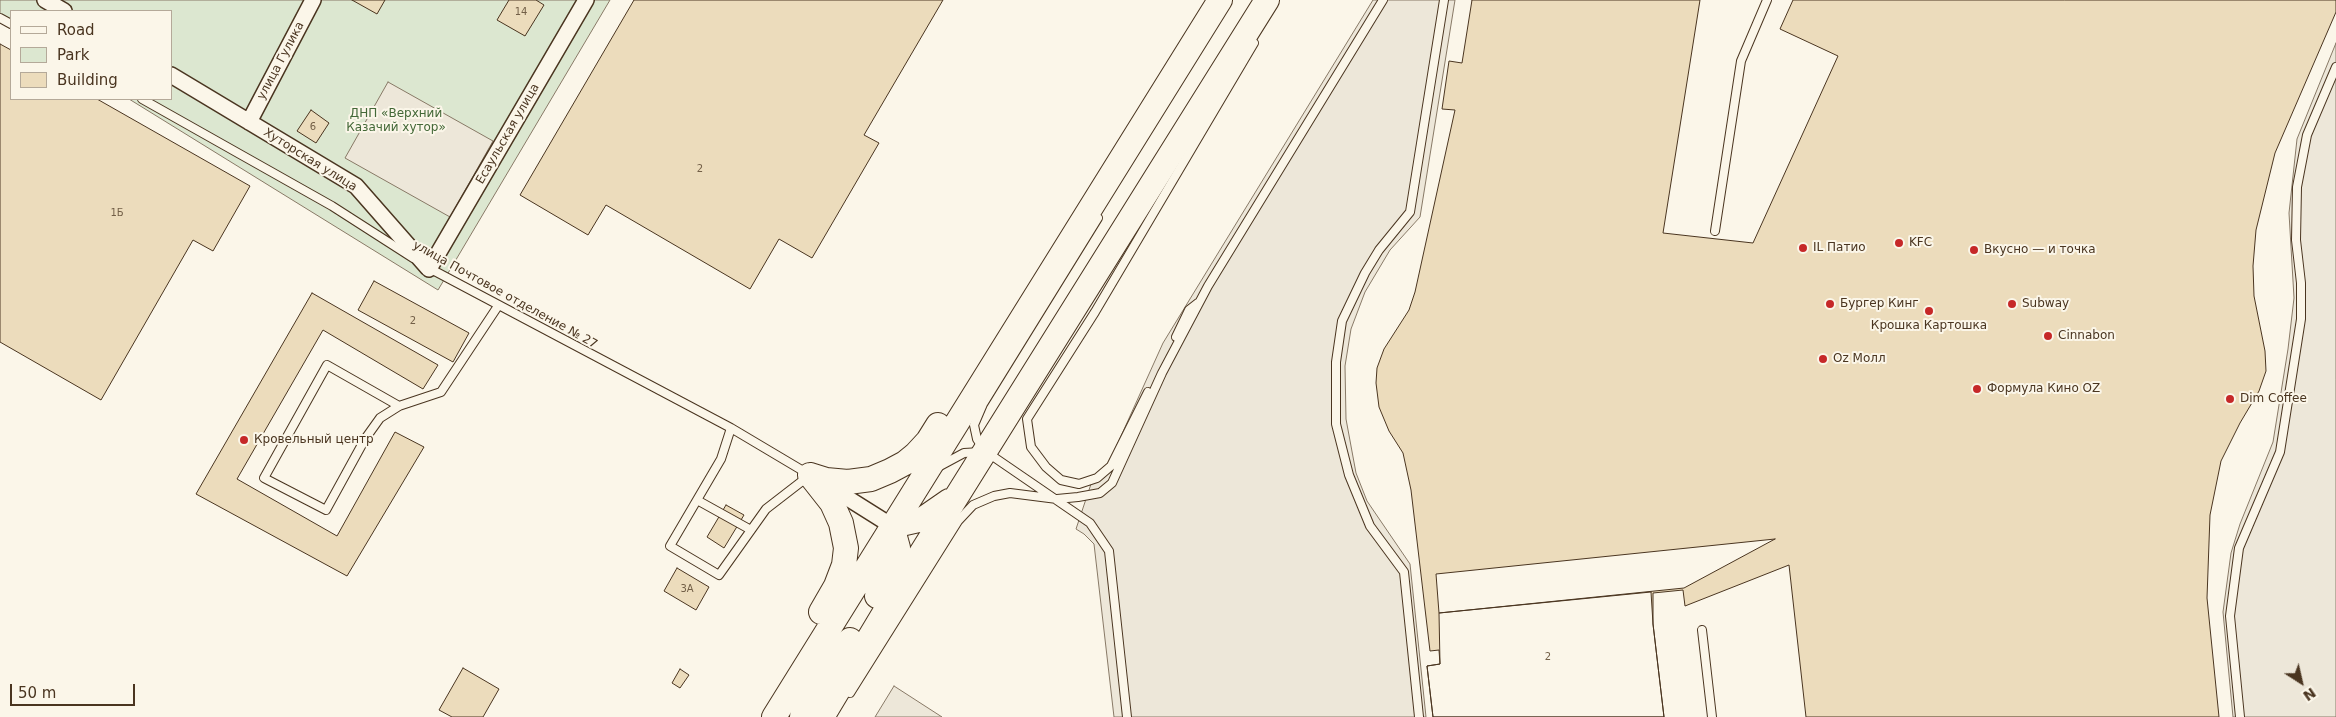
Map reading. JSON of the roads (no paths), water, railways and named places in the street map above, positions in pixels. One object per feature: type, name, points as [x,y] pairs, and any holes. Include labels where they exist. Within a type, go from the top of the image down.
[{"type":"main road","points":[[774,717],[1220,0]]},
{"type":"main road","points":[[822,717],[985,451],[1268,0]]},
{"type":"main road","points":[[810,475],[826,480],[848,482],[870,479],[905,464],[928,441],[1122,128],[1150,110]]},
{"type":"main road","points":[[758,717],[836,586],[844,565],[846,548],[841,522],[832,503],[810,475]]},
{"type":"main road","points":[[892,526],[923,519],[959,493]]},
{"type":"main road","points":[[802,717],[885,584],[894,565],[898,548],[892,526]]},
{"type":"street","points":[[45,0],[62,10]]},
{"type":"street","name":"улица Гулика","points":[[249,122],[313,0]]},
{"type":"street","name":"Есаульская улица","points":[[429,268],[586,0]]},
{"type":"street","name":"Хуторская улица","points":[[172,77],[356,186],[429,268]]},
{"type":"street","points":[[810,475],[892,526]]},
{"type":"lane","points":[[1193,60],[1229,0]]},
{"type":"lane","points":[[843,703],[958,520],[974,505],[994,496],[1010,493],[1057,498],[1100,492],[1112,483],[1162,373],[1201,300],[1383,0]]},
{"type":"lane","points":[[1419,717],[1404,572],[1370,526],[1349,475],[1336,424],[1336,362],[1342,321],[1365,273],[1379,250],[1410,212],[1444,0]]},
{"type":"lane","points":[[1715,231],[1742,61],[1767,0]]},
{"type":"lane","points":[[1201,300],[1189,310],[1111,466],[1097,478],[1079,484],[1062,480],[1046,467],[1031,447],[1027,419],[1095,312],[1259,34]]},
{"type":"lane","points":[[2240,717],[2230,616],[2239,548],[2280,452],[2302,319],[2301,283],[2296,240],[2296,186],[2307,135],[2336,67]]},
{"type":"lane","name":"улица Почтовое отделение № 27","points":[[144,100],[332,206],[429,268],[731,428],[810,475]]},
{"type":"lane","points":[[1101,213],[983,404],[974,425],[977,439],[985,451],[1057,498],[1090,523],[1109,551],[1127,717]]},
{"type":"lane","points":[[399,406],[327,365],[264,478],[326,510],[365,439],[380,418],[399,406],[441,392],[498,306]]},
{"type":"lane","points":[[731,428],[721,459],[670,546],[719,575],[766,509],[810,475]]},
{"type":"lane","points":[[920,480],[942,464],[964,453],[985,451]]},
{"type":"lane","points":[[697,500],[751,530]]},
{"type":"lane","points":[[1702,630],[1712,717]]},
{"type":"place","name":"KFC","points":[[1899,243]]},
{"type":"place","name":"IL Патио","points":[[1803,248]]},
{"type":"place","name":"Вкусно — и точка","points":[[1974,250]]},
{"type":"place","name":"Бургер Кинг","points":[[1830,304]]},
{"type":"place","name":"Subway","points":[[2012,304]]},
{"type":"place","name":"Крошка Картошка","points":[[1929,311]]},
{"type":"place","name":"Cinnabon","points":[[2048,336]]},
{"type":"place","name":"Oz Молл","points":[[1823,359]]},
{"type":"place","name":"Формула Кино OZ","points":[[1977,389]]},
{"type":"place","name":"Dim Coffee","points":[[2230,399]]},
{"type":"place","name":"Кровельный центр","points":[[244,440]]},
{"type":"park label","name":"ДНП «Верхний Казачий хутор»","points":[[396,121]]}]
